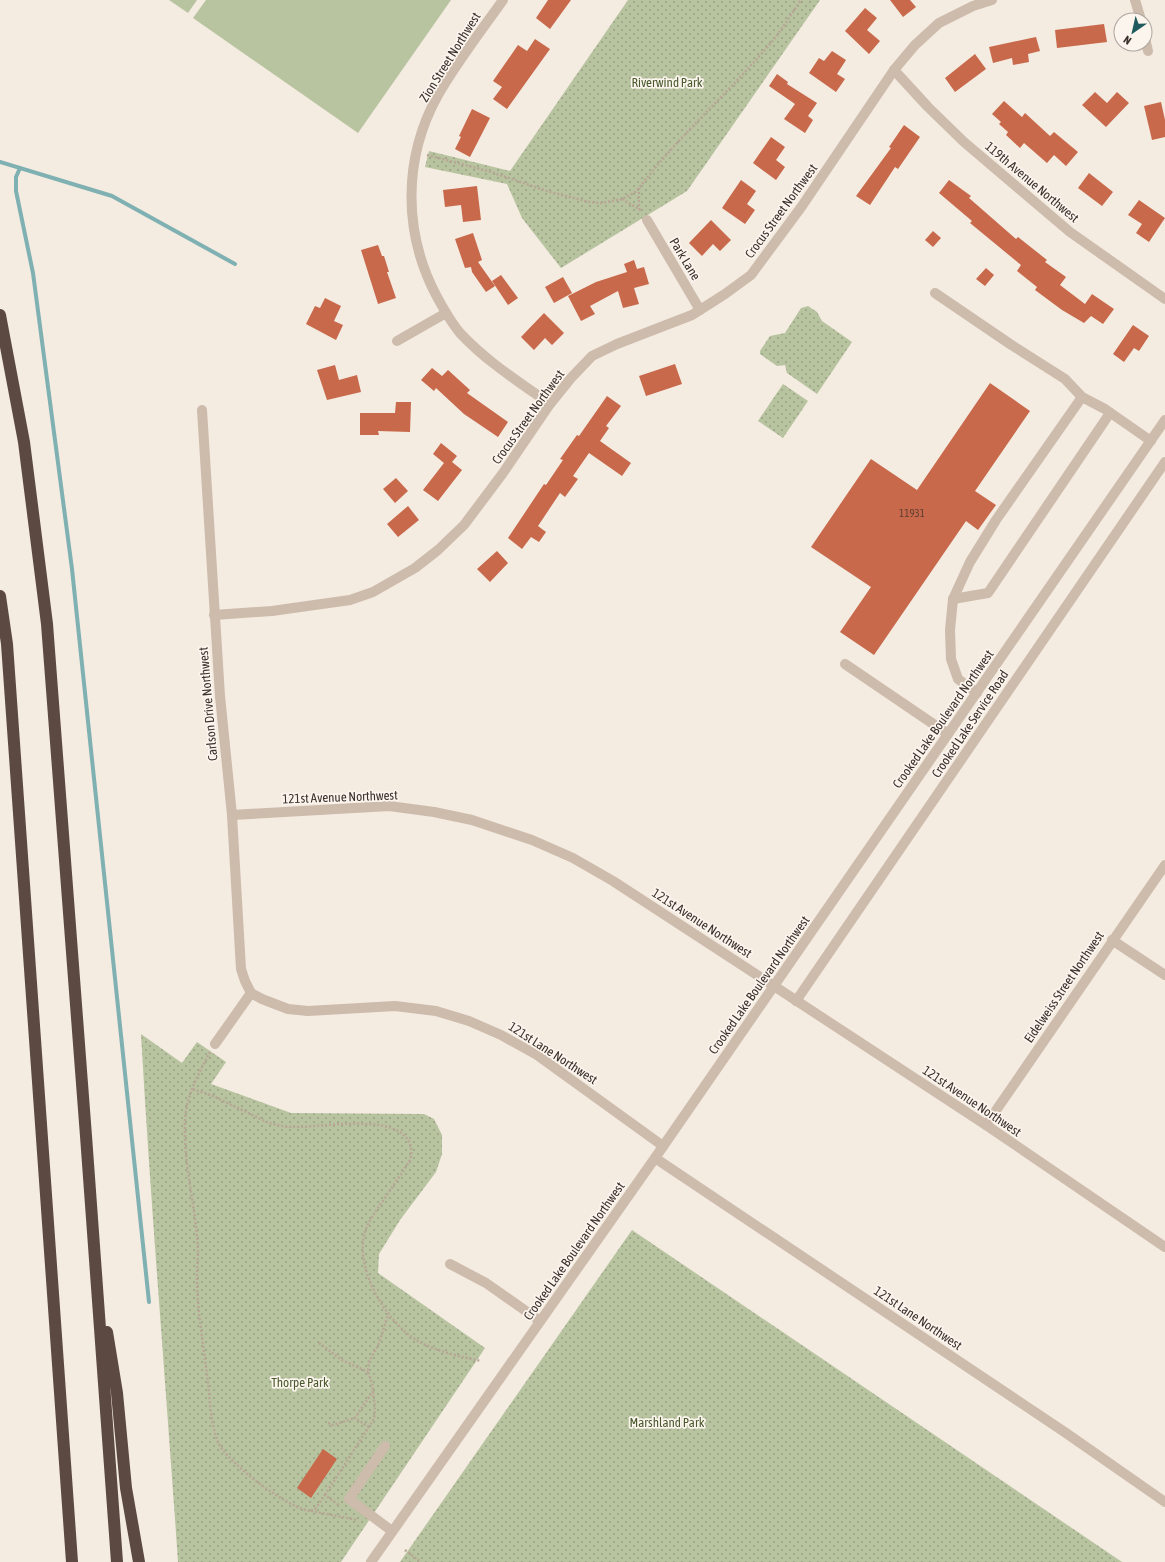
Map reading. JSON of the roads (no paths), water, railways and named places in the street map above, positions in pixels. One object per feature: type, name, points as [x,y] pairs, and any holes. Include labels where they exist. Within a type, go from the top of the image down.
[{"type":"highway","points":[[0,315],[24,442],[47,624],[98,1300],[116,1562]]},
{"type":"highway","points":[[0,596],[8,668],[72,1562]]},
{"type":"highway","points":[[98,1300],[108,1337],[116,1393],[126,1488],[139,1562]]},
{"type":"street","name":"Zion Street Northwest","points":[[502,0],[438,96],[415,153],[411,193],[413,226],[427,278],[446,313],[459,332],[480,353],[550,404]]},
{"type":"street","name":"Crocus Street Northwest","points":[[214,615],[272,611],[350,600],[373,592],[415,568],[438,550],[464,525],[503,473],[550,404],[571,378],[592,356],[617,344],[650,332],[700,310],[751,275],[802,206],[894,70],[914,45],[939,24],[973,6],[992,0]]},
{"type":"street","points":[[1136,0],[1139,12]]},
{"type":"street","name":"119th Avenue Northwest","points":[[894,70],[964,142],[1070,232],[1165,299]]},
{"type":"street","name":"Park Lane","points":[[647,220],[700,310]]},
{"type":"street","points":[[935,293],[1065,379],[1082,397],[1110,413],[1151,441]]},
{"type":"street","points":[[397,341],[446,313]]},
{"type":"street","points":[[977,693],[958,679],[951,659],[950,630],[953,599],[970,562],[996,520],[1082,397]]},
{"type":"street","name":"Carlson Drive Northwest","points":[[202,410],[214,615],[220,696],[232,815],[241,969],[244,981],[251,993]]},
{"type":"street","points":[[953,599],[988,593],[1110,413]]},
{"type":"street","name":"Crooked Lake Boulevard Northwest","points":[[371,1562],[655,1158],[1165,421]]},
{"type":"street","name":"Crooked Lake Service Road","points":[[796,1001],[1165,462]]},
{"type":"street","points":[[845,664],[948,734]]},
{"type":"street","name":"121st Avenue Northwest","points":[[232,815],[389,806],[434,812],[472,820],[532,840],[573,858],[614,880],[986,1125],[1165,1247]]},
{"type":"street","name":"Eidelweiss Street Northwest","points":[[986,1125],[1165,865]]},
{"type":"street","points":[[1112,940],[1165,975]]},
{"type":"street","points":[[215,1044],[251,993]]},
{"type":"street","name":"121st Lane Northwest","points":[[251,993],[288,1009],[308,1011],[395,1006],[436,1012],[469,1021],[502,1034],[537,1055],[663,1146]]},
{"type":"street","name":"121st Lane Northwest","points":[[655,1158],[1059,1429],[1165,1502]]},
{"type":"street","points":[[450,1264],[486,1283],[540,1322]]},
{"type":"street","points":[[385,1446],[349,1499],[392,1531]]},
{"type":"waterway","points":[[0,162],[112,196],[235,264]]},
{"type":"waterway","points":[[20,168],[16,177],[16,191],[33,273],[72,569],[149,1302]]},
{"type":"park label","name":"Riverwind Park","points":[[667,82]]},
{"type":"park label","name":"Thorpe Park","points":[[300,1382]]},
{"type":"park label","name":"Marshland Park","points":[[667,1422]]}]
